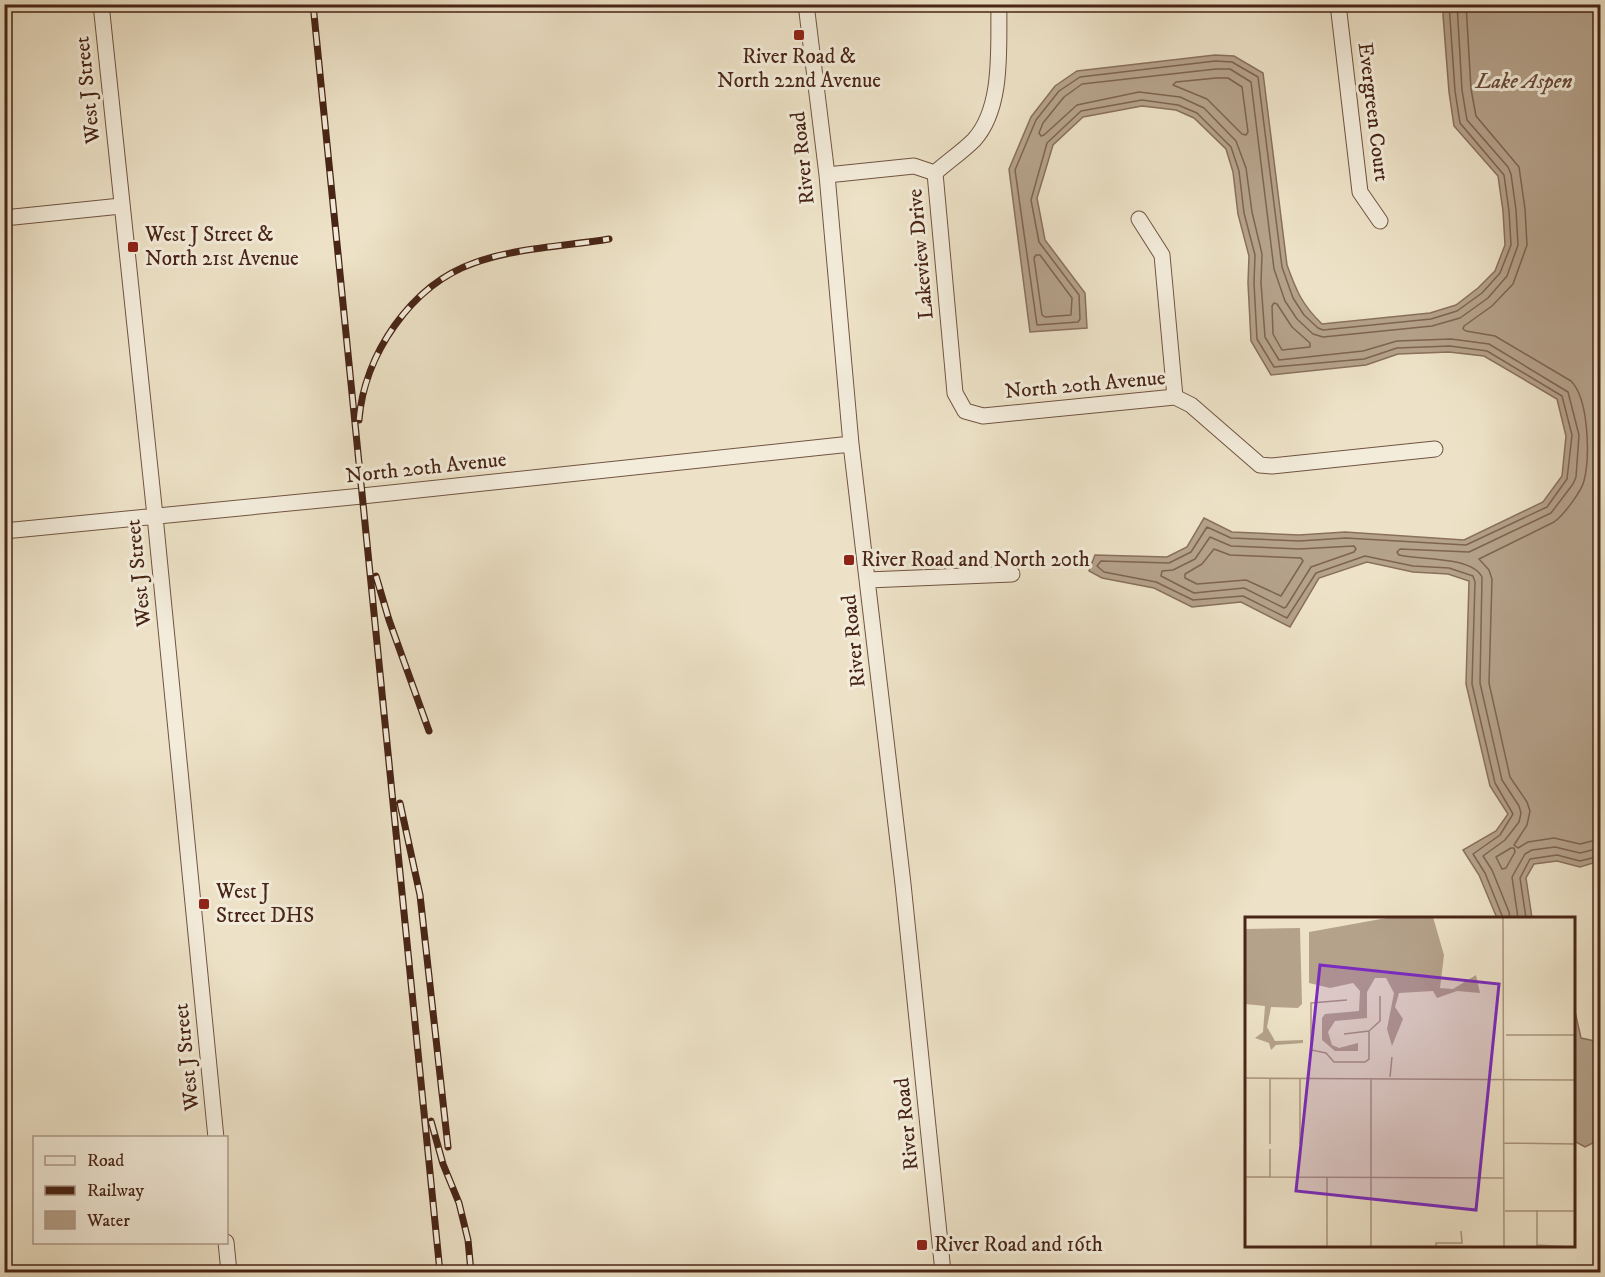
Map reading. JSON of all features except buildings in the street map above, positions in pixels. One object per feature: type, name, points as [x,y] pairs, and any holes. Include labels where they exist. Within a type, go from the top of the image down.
[{"type":"street","name":"West J Street","points":[[101,4],[155,516],[216,1136]]},
{"type":"street","name":"River Road","points":[[806,4],[826,175],[851,444],[905,903],[943,1272]]},
{"type":"street","name":"Lakeview Drive","points":[[965,411],[955,393],[934,173],[975,138],[993,108],[998,63],[999,4]]},
{"type":"street","name":"Evergreen Court","points":[[1338,4],[1360,192],[1380,221]]},
{"type":"street","points":[[826,175],[914,166],[934,173]]},
{"type":"street","points":[[4,218],[121,206]]},
{"type":"street","points":[[1138,219],[1162,255],[1175,397]]},
{"type":"street","name":"North 20th Avenue","points":[[965,411],[983,416],[1175,397],[1191,405],[1260,465],[1272,466],[1435,449]]},
{"type":"street","name":"North 20th Avenue","points":[[4,531],[851,444]]},
{"type":"street","points":[[868,580],[1012,573]]},
{"type":"street","points":[[226,1244],[229,1272]]},
{"type":"water","name":"Lake Aspen","points":[[1444,5],[1600,5],[1600,861],[1580,867],[1557,861],[1534,864],[1526,878],[1532,917],[1497,917],[1479,875],[1463,850],[1496,831],[1508,814],[1490,786],[1466,684],[1469,581],[1448,574],[1413,572],[1367,562],[1319,578],[1290,627],[1241,602],[1192,607],[1154,588],[1102,578],[1089,571],[1095,555],[1167,557],[1187,547],[1204,518],[1232,532],[1299,535],[1345,532],[1464,540],[1543,502],[1562,476],[1566,436],[1557,399],[1484,356],[1449,352],[1398,354],[1366,365],[1271,375],[1251,341],[1249,256],[1238,214],[1233,172],[1226,149],[1194,118],[1176,110],[1142,106],[1083,117],[1053,145],[1037,198],[1045,240],[1085,293],[1087,328],[1030,332],[1009,169],[1031,117],[1055,86],[1077,71],[1215,55],[1234,56],[1263,73],[1287,265],[1300,297],[1315,317],[1322,324],[1430,313],[1456,305],[1495,271],[1505,245],[1498,176],[1454,126],[1443,15]]},
{"type":"water","points":[[1575,1011],[1581,1038],[1600,1042],[1600,1135],[1599,1140],[1585,1147],[1575,1142]]},
{"type":"railway","points":[[313,4],[440,1272]]},
{"type":"railway","points":[[359,420],[370,371],[381,348],[411,305],[430,288],[451,273],[490,258],[609,239]]},
{"type":"railway","points":[[376,576],[389,620],[429,731]]},
{"type":"railway","points":[[400,803],[420,895],[448,1147]]},
{"type":"railway","points":[[431,1121],[443,1164],[459,1203],[468,1240],[471,1272]]},
{"type":"place","name":"River Road & North 22nd Avenue","points":[[799,35]]},
{"type":"place","name":"West J Street & North 21st Avenue","points":[[133,247]]},
{"type":"place","name":"River Road and North 20th","points":[[849,560]]},
{"type":"place","name":"West J Street DHS","points":[[204,904]]},
{"type":"place","name":"River Road and 16th","points":[[922,1245]]}]
